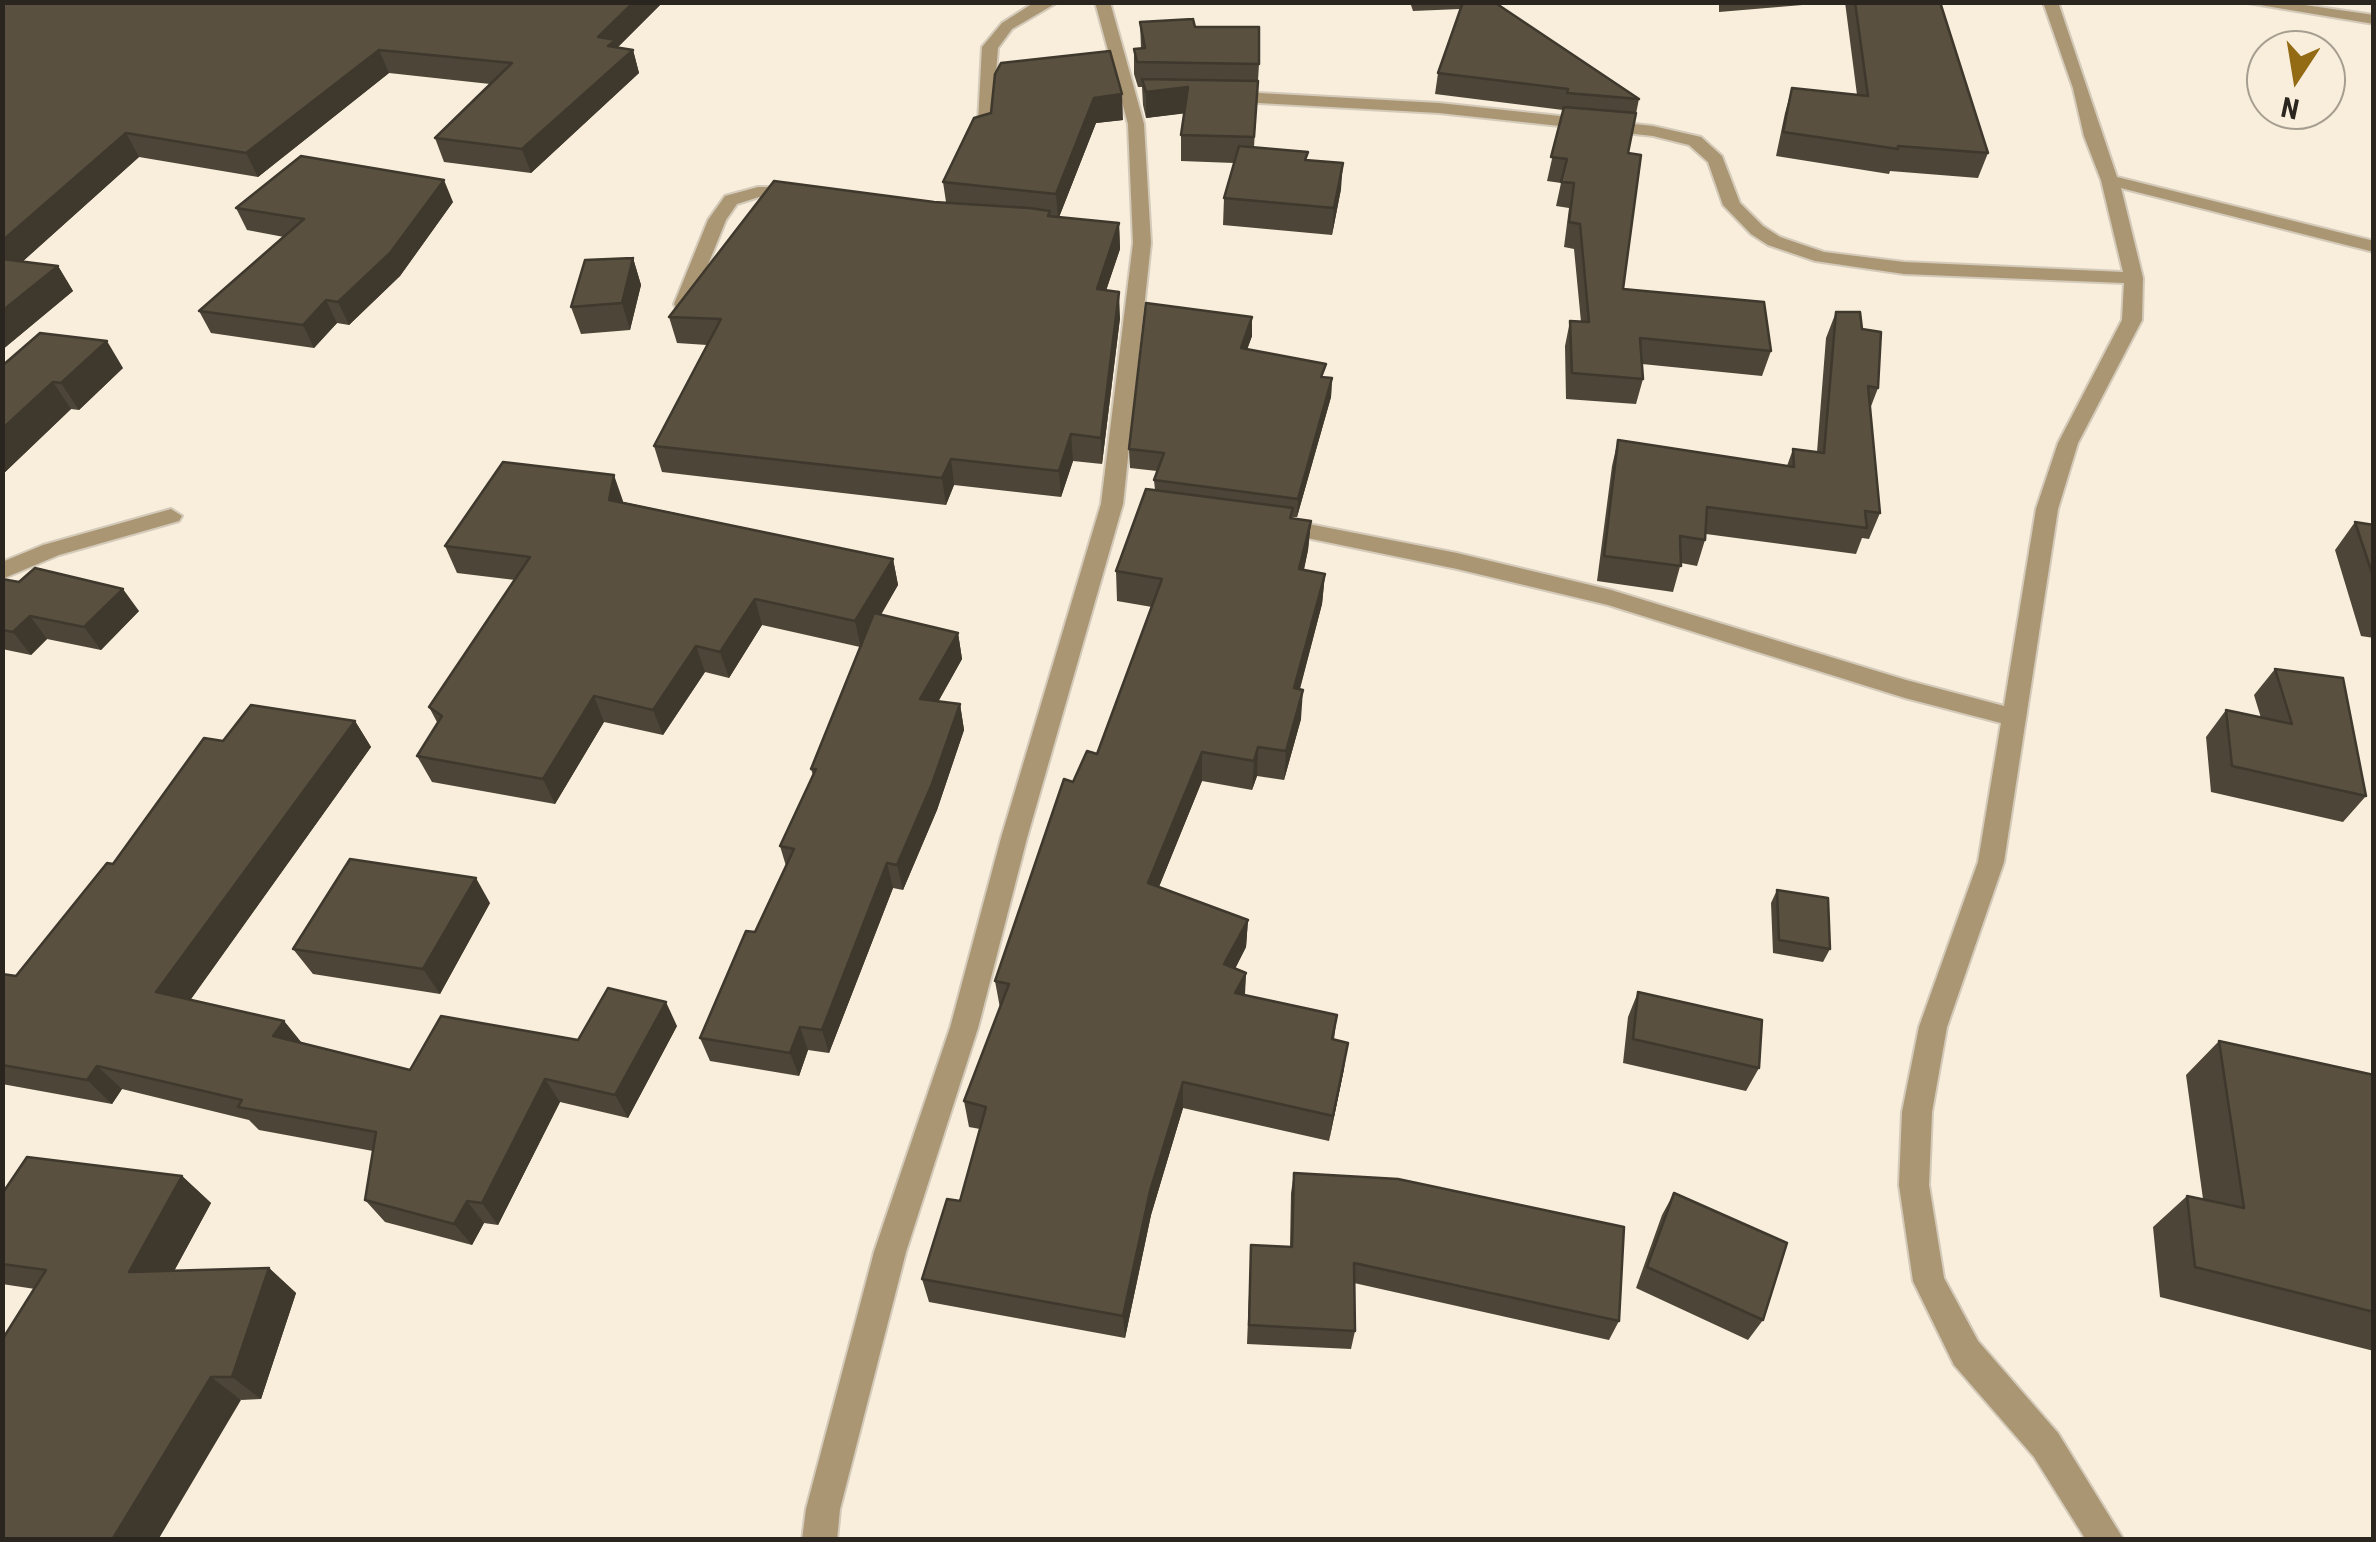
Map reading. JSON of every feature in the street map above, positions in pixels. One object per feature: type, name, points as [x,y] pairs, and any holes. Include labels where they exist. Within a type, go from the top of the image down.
[{"type":"street","points":[[983,137],[990,47],[1008,26],[1034,8],[1051,2]]},
{"type":"street","points":[[818,1540],[822,1509],[890,1252],[964,1028],[1014,838],[1121,505],[1136,96],[1102,2]]},
{"type":"street","points":[[2050,2],[2092,136],[2110,180],[2134,278],[2132,320],[2068,442],[2047,509],[1992,862],[1933,1028],[1918,1112],[1914,1185],[1929,1281],[1966,1354],[2046,1445],[2108,1540]]},
{"type":"street","points":[[2250,2],[2374,20]]},
{"type":"street","points":[[1211,96],[1439,108],[1653,130],[1695,141],[1716,160],[1732,205],[1757,230],[1774,241],[1821,257],[1904,268],[2134,278]]},
{"type":"street","points":[[2110,180],[2374,247]]},
{"type":"street","points":[[683,304],[717,220],[731,200],[758,192],[791,190],[826,196]]},
{"type":"street","points":[[2,570],[51,550],[170,516]]},
{"type":"street","points":[[1259,523],[1458,561],[1611,598],[1905,689],[2012,716]]},
{"type":"building","points":[[2,2],[634,2],[598,37],[616,40],[608,46],[633,50],[522,149],[435,138],[512,63],[379,50],[246,153],[126,133],[2,241]]},
{"type":"building","points":[[1463,2],[1494,2],[1639,99],[1567,93],[1568,89],[1438,73]]},
{"type":"building","points":[[1855,2],[1940,2],[1988,153],[1898,149],[1783,132],[1792,88],[1868,96]]},
{"type":"building","points":[[1193,19],[1195,27],[1259,27],[1259,64],[1137,62],[1134,49],[1145,48],[1140,22]]},
{"type":"building","points":[[1110,51],[1122,94],[1094,98],[1056,194],[943,182],[974,118],[991,113],[995,74],[1001,63]]},
{"type":"building","points":[[1142,79],[1258,81],[1254,137],[1181,135],[1188,87],[1146,92]]},
{"type":"building","points":[[1564,107],[1636,113],[1628,153],[1641,155],[1623,289],[1764,302],[1771,351],[1640,338],[1643,379],[1572,373],[1570,321],[1589,322],[1580,224],[1569,222],[1574,183],[1561,182],[1567,159],[1551,157]]},
{"type":"building","points":[[1239,146],[1308,152],[1305,160],[1343,163],[1334,208],[1224,198]]},
{"type":"building","points":[[301,156],[444,180],[390,253],[338,302],[326,300],[303,325],[199,311],[304,219],[236,208]]},
{"type":"building","points":[[774,181],[934,202],[1029,208],[1050,211],[1048,216],[1119,223],[1097,289],[1119,292],[1101,438],[1071,434],[1059,471],[951,459],[942,478],[654,446],[721,319],[669,317]]},
{"type":"building","points":[[633,258],[622,303],[571,307],[585,260]]},
{"type":"building","points":[[2,259],[58,266],[2,311]]},
{"type":"building","points":[[1146,303],[1252,317],[1241,348],[1326,364],[1321,377],[1332,378],[1298,499],[1154,480],[1164,453],[1129,449]]},
{"type":"building","points":[[1836,312],[1860,312],[1862,329],[1881,332],[1878,388],[1868,386],[1880,513],[1865,511],[1867,528],[1707,507],[1705,540],[1680,536],[1681,566],[1604,556],[1618,440],[1794,467],[1793,449],[1824,453]]},
{"type":"building","points":[[40,333],[107,341],[61,383],[53,382],[2,429],[2,366]]},
{"type":"building","points":[[503,462],[614,475],[609,500],[893,559],[855,621],[755,599],[720,652],[696,646],[653,710],[594,696],[543,779],[417,756],[442,716],[429,707],[530,557],[445,546]]},
{"type":"building","points":[[1146,489],[1293,508],[1290,518],[1311,521],[1299,569],[1325,574],[1294,688],[1303,690],[1286,751],[1258,747],[1254,761],[1202,752],[1148,883],[1248,920],[1224,964],[1246,973],[1235,993],[1337,1015],[1332,1039],[1348,1043],[1333,1116],[1183,1082],[1150,1191],[1123,1316],[922,1279],[947,1199],[960,1201],[986,1107],[964,1101],[1009,984],[995,981],[1064,779],[1073,782],[1087,751],[1097,754],[1162,579],[1116,571]]},
{"type":"building","points":[[2355,522],[2374,525],[2374,579]]},
{"type":"building","points":[[35,568],[123,589],[84,627],[30,616],[13,632],[2,630],[2,579],[19,582]]},
{"type":"building","points":[[874,613],[958,633],[920,699],[960,704],[932,784],[897,865],[887,863],[822,1030],[800,1027],[790,1053],[700,1038],[746,931],[755,932],[794,849],[780,846],[816,769],[811,769]]},
{"type":"building","points":[[2275,669],[2343,678],[2366,796],[2232,766],[2226,710],[2292,724]]},
{"type":"building","points":[[251,705],[355,721],[156,992],[284,1021],[273,1036],[410,1070],[441,1016],[578,1040],[608,988],[666,1002],[615,1095],[545,1079],[482,1203],[467,1201],[454,1224],[365,1200],[376,1132],[238,1107],[242,1100],[97,1066],[87,1080],[2,1065],[2,974],[16,976],[107,863],[113,864],[204,738],[223,741]]},
{"type":"building","points":[[350,859],[476,878],[423,969],[293,949]]},
{"type":"building","points":[[1777,890],[1828,898],[1830,949],[1779,940]]},
{"type":"building","points":[[1638,992],[1762,1020],[1759,1068],[1633,1039]]},
{"type":"building","points":[[2219,1041],[2374,1075],[2374,1312],[2195,1267],[2187,1196],[2244,1208]]},
{"type":"building","points":[[27,1157],[182,1176],[129,1272],[269,1268],[232,1377],[211,1377],[112,1540],[2,1540],[2,1340],[46,1270],[2,1264],[2,1194]]},
{"type":"building","points":[[1294,1173],[1398,1179],[1624,1227],[1619,1321],[1354,1263],[1355,1331],[1249,1325],[1251,1245],[1292,1247]]},
{"type":"building","points":[[1674,1193],[1787,1243],[1763,1320],[1647,1267]]}]
